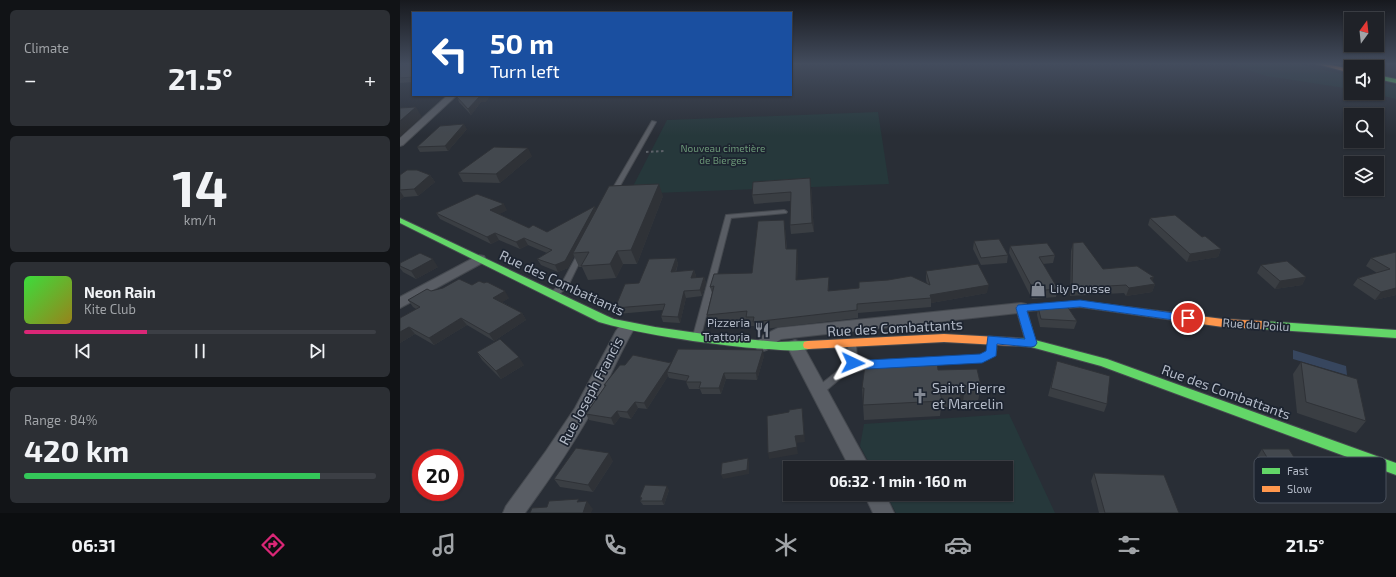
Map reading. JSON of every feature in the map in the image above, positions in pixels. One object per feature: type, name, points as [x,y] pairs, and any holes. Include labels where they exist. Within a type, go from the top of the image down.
[{"type":"main road","name":"Rue des Combattants","points":[[400,220],[552,295],[603,319],[627,327],[696,338],[763,346],[852,344],[944,338],[992,339],[1031,343],[1103,362],[1363,457]]},
{"type":"main road","name":"Rue du Poilu","points":[[1022,308],[1080,304],[1223,323],[1396,334]]},
{"type":"main road","points":[[1022,308],[1031,343]]},
{"type":"main road","name":"Rue des Combattants","points":[[1386,465],[1396,469]]},
{"type":"street","points":[[400,143],[452,96]]},
{"type":"street","points":[[400,303],[479,259]]},
{"type":"street","name":"Rue du Poilu","points":[[763,346],[768,340],[778,334],[1022,308]]},
{"type":"street","name":"Rue Joseph Francis","points":[[512,513],[559,450],[591,397],[617,339],[627,327]]},
{"type":"street","points":[[795,346],[856,461]]},
{"type":"street","points":[[878,501],[884,513]]},
{"type":"lane","points":[[608,201],[654,122]]},
{"type":"lane","points":[[696,338],[728,216],[784,212]]},
{"type":"lane","points":[[552,295],[565,284],[583,250]]},
{"type":"lane","points":[[819,391],[853,363],[868,364],[982,358],[992,353],[992,339]]},
{"type":"lane","points":[[852,344],[853,363]]},
{"type":"path","points":[[636,153],[665,151]]},
{"type":"green space","points":[[1384,88],[1396,88],[1396,99],[1384,96]]},
{"type":"green space","name":"Nouveau cimetière de Bierges","points":[[878,112],[889,184],[629,194],[667,120]]},
{"type":"green space","points":[[1009,414],[1055,513],[896,513],[890,501],[1013,501],[1013,461],[868,461],[860,446],[864,424]]},
{"type":"water","points":[[1293,350],[1346,366],[1347,375],[1293,359]]},
{"type":"building","points":[[484,96],[479,97],[468,109],[457,97]]},
{"type":"building","points":[[416,107],[400,121],[400,108]]},
{"type":"building","points":[[464,124],[445,146],[417,147],[440,126]]},
{"type":"building","points":[[494,147],[528,148],[496,174],[458,173]]},
{"type":"building","points":[[407,170],[417,170],[430,175],[414,189],[400,190],[400,175]]},
{"type":"building","points":[[810,178],[812,223],[790,225],[791,192],[752,195],[753,182]]},
{"type":"building","points":[[659,184],[631,250],[617,251],[610,264],[581,266],[589,252],[573,253],[609,186]]},
{"type":"building","points":[[477,194],[504,204],[490,210],[529,228],[533,225],[547,232],[595,206],[565,261],[555,265],[537,259],[552,250],[524,238],[516,242],[495,233],[487,237],[436,213]]},
{"type":"building","points":[[1175,215],[1202,237],[1205,236],[1221,249],[1190,254],[1150,218]]},
{"type":"building","points":[[784,220],[786,249],[797,249],[796,280],[829,277],[828,291],[859,288],[859,282],[888,280],[911,276],[930,285],[926,271],[978,264],[989,285],[930,295],[931,298],[857,304],[857,310],[753,322],[754,317],[746,317],[747,311],[707,315],[714,286],[710,287],[714,274],[752,273],[758,221]]},
{"type":"building","points":[[999,239],[1008,255],[981,258],[974,241]]},
{"type":"building","points":[[1083,242],[1103,269],[1137,266],[1154,277],[1150,278],[1155,284],[1129,288],[1126,285],[1072,288],[1073,243]]},
{"type":"building","points":[[1047,243],[1055,255],[1039,257],[1058,289],[1034,291],[1010,246]]},
{"type":"building","points":[[1396,252],[1396,288],[1381,292],[1358,278],[1390,269],[1371,258]]},
{"type":"building","points":[[420,253],[433,259],[411,271],[400,266],[400,263]]},
{"type":"building","points":[[676,258],[671,272],[694,270],[691,278],[704,277],[700,290],[684,291],[678,317],[661,316],[665,304],[615,308],[625,284],[639,283],[649,259]]},
{"type":"building","points":[[1287,261],[1306,277],[1280,281],[1261,265]]},
{"type":"building","points":[[459,279],[472,285],[479,281],[484,283],[487,282],[505,291],[493,298],[522,313],[489,334],[461,318],[429,338],[409,327],[400,332],[400,318],[420,307],[408,300],[427,289],[431,291],[443,288]]},
{"type":"building","points":[[1067,306],[1077,321],[1041,319],[1038,307]]},
{"type":"building","points":[[500,339],[519,357],[496,371],[477,352]]},
{"type":"building","points":[[678,349],[763,350],[756,373],[724,373],[719,388],[699,388],[701,382],[686,382],[689,376],[667,372]]},
{"type":"building","points":[[633,355],[671,363],[644,403],[635,402],[627,412],[617,411],[611,418],[586,414],[606,385],[604,385],[620,365],[625,365]]},
{"type":"building","points":[[1057,361],[1110,376],[1107,404],[1051,388]]},
{"type":"building","points":[[937,362],[938,370],[977,369],[981,386],[965,386],[960,391],[940,392],[942,401],[863,405],[864,388],[862,388],[865,365]]},
{"type":"building","points":[[1301,362],[1357,379],[1366,421],[1306,402]]},
{"type":"building","points":[[802,408],[804,435],[795,436],[797,447],[768,453],[767,416]]},
{"type":"building","points":[[576,448],[609,453],[588,485],[554,479]]},
{"type":"building","points":[[1262,449],[1289,449],[1294,457],[1267,457]]},
{"type":"building","points":[[748,458],[747,470],[721,475],[722,463]]},
{"type":"building","points":[[1094,473],[1164,475],[1179,513],[1105,513]]},
{"type":"building","points":[[645,485],[667,486],[662,501],[640,501]]},
{"type":"building","points":[[579,499],[577,502],[587,501],[583,513],[530,513],[532,508],[547,507],[549,501]]},
{"type":"traffic: fast","points":[[400,220],[603,319],[655,331],[732,342],[778,346],[808,345]]},
{"type":"traffic: fast","points":[[1261,325],[1396,334]]},
{"type":"traffic: fast","points":[[1016,342],[1031,343],[1103,362],[1363,457]]},
{"type":"traffic: fast","points":[[1386,465],[1396,469]]},
{"type":"traffic: slow","points":[[1031,343],[1021,308],[1080,304],[1223,323],[1261,325]]},
{"type":"traffic: slow","points":[[808,345],[944,338],[1016,342]]},
{"type":"place","name":"Lily Pousse","points":[[1038,289]]},
{"type":"place","name":"Pizzeria Trattoria","points":[[762,330]]},
{"type":"place","name":"Saint Pierre et Marcelin","points":[[920,396]]},
{"type":"route","points":[[853,363],[868,364],[982,358],[992,353],[992,339],[1031,343],[1022,308],[1054,304],[1080,304],[1188,318]]}]
